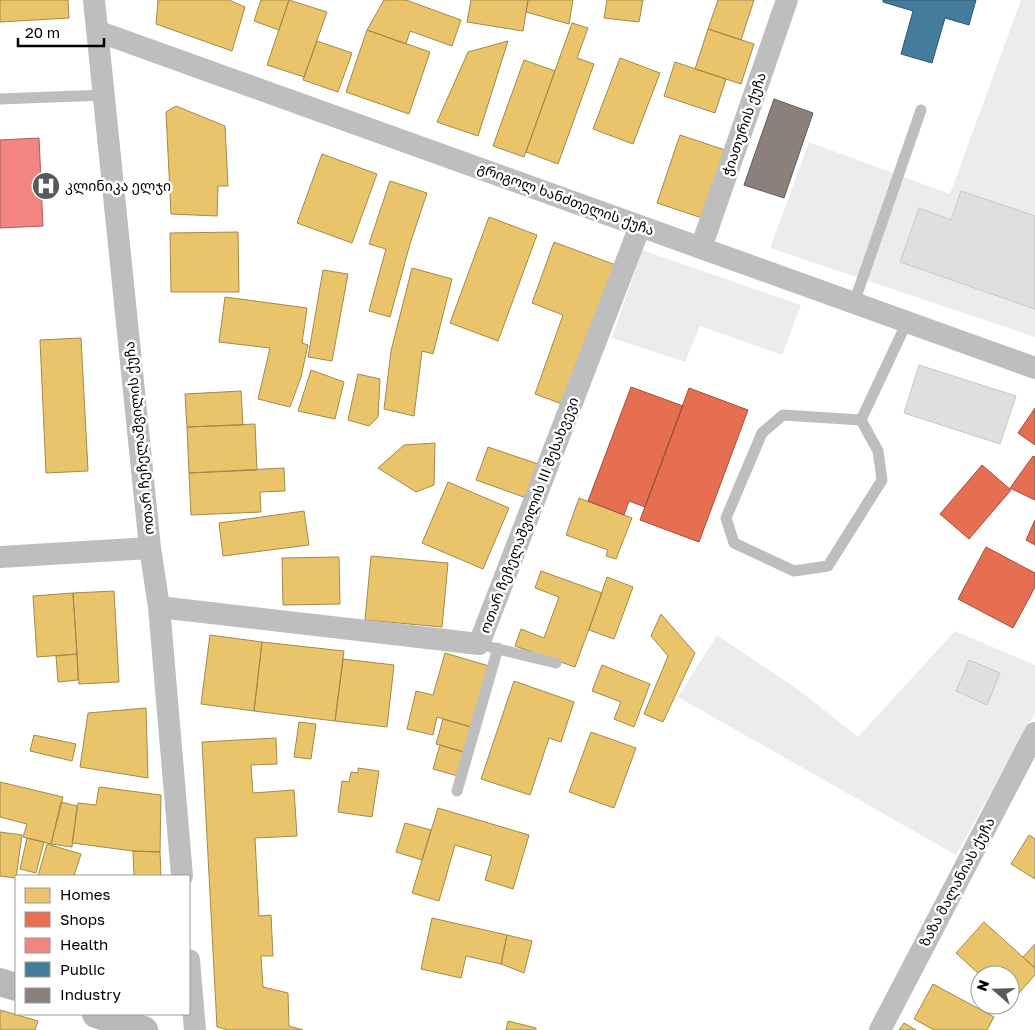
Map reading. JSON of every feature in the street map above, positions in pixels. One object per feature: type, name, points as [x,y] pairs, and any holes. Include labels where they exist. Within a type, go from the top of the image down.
[{"type":"main road","points":[[0,982],[15,987]]},
{"type":"main road","points":[[99,1015],[144,1030]]},
{"type":"street","name":"ოთარ ჩეჩელაშვილის ქუჩა","points":[[94,0],[150,548],[159,606],[182,875]]},
{"type":"street","name":"ჭიათურის ქუჩა","points":[[702,248],[787,0]]},
{"type":"street","name":"გრიგოლ ხანძთელის ქუჩა","points":[[97,30],[1035,368]]},
{"type":"street","name":"ოთარ ჩეჩელაშვილის III შესახვევი","points":[[159,606],[488,646],[640,226]]},
{"type":"street","points":[[0,557],[150,548]]},
{"type":"street","name":"ზაზა მალანიას ქუჩა","points":[[880,1030],[1035,733]]},
{"type":"street","points":[[190,974],[194,1030]]},
{"type":"lane","points":[[0,99],[104,95]]},
{"type":"lane","points":[[854,303],[922,110]]},
{"type":"lane","points":[[861,420],[908,322]]},
{"type":"lane","points":[[783,415],[861,420],[878,451],[882,480],[828,566],[794,571],[734,544],[726,518],[762,433],[783,415]]},
{"type":"lane","points":[[457,791],[488,646],[556,663]]},
{"type":"shaded area","points":[[1021,0],[1035,0],[1035,216],[962,191],[951,220],[918,209],[900,261],[1035,309],[1035,337],[770,248],[809,142],[950,194]]},
{"type":"shaded area","points":[[642,250],[801,305],[782,355],[700,326],[685,362],[612,338]]},
{"type":"shaded area","points":[[955,631],[1035,665],[1035,713],[956,855],[678,697],[717,635],[800,691],[858,737]]},
{"type":"building: Homes","points":[[0,0],[68,0],[69,18],[0,22]]},
{"type":"building: Homes","points":[[158,0],[229,0],[245,7],[232,51],[156,24]]},
{"type":"building: Homes","points":[[261,0],[289,0],[279,30],[254,21]]},
{"type":"building: Homes","points":[[289,0],[327,12],[304,77],[267,65]]},
{"type":"building: Homes","points":[[384,0],[406,0],[461,20],[452,46],[410,31],[406,44],[367,30]]},
{"type":"building: Homes","points":[[471,0],[528,0],[523,31],[467,22]]},
{"type":"building: Homes","points":[[528,0],[573,0],[569,24],[526,12]]},
{"type":"building: Homes","points":[[607,0],[643,0],[639,22],[604,18]]},
{"type":"building: Homes","points":[[718,0],[754,0],[741,40],[708,29]]},
{"type":"building: Homes","points":[[572,23],[588,28],[577,58],[594,64],[558,164],[526,152]]},
{"type":"building: Homes","points":[[708,29],[754,44],[741,84],[695,69]]},
{"type":"building: Homes","points":[[367,30],[430,52],[409,114],[346,92]]},
{"type":"building: Homes","points":[[317,41],[352,53],[338,92],[303,80]]},
{"type":"building: Homes","points":[[508,41],[478,136],[437,122],[468,52]]},
{"type":"building: Homes","points":[[620,58],[660,73],[633,144],[593,129]]},
{"type":"building: Homes","points":[[524,60],[555,71],[524,157],[493,146]]},
{"type":"building: Homes","points":[[675,62],[726,79],[715,113],[664,96]]},
{"type":"building: Homes","points":[[176,106],[225,126],[228,186],[218,186],[217,216],[171,214],[166,112]]},
{"type":"building: Homes","points":[[680,135],[725,150],[702,218],[657,203]]},
{"type":"building: Homes","points":[[322,154],[377,174],[352,243],[297,223]]},
{"type":"building: Homes","points":[[390,181],[427,193],[410,244],[390,317],[369,311],[386,249],[369,244]]},
{"type":"building: Homes","points":[[489,217],[537,235],[498,341],[450,323]]},
{"type":"building: Homes","points":[[238,232],[239,292],[171,292],[170,233]]},
{"type":"building: Homes","points":[[554,242],[621,267],[570,407],[535,394],[563,315],[532,303]]},
{"type":"building: Homes","points":[[412,268],[452,279],[433,354],[422,351],[414,416],[384,409],[391,351]]},
{"type":"building: Homes","points":[[323,270],[348,274],[332,361],[308,357]]},
{"type":"building: Homes","points":[[225,297],[307,308],[302,343],[308,345],[301,377],[290,407],[258,399],[270,348],[219,342]]},
{"type":"building: Homes","points":[[81,338],[88,471],[46,473],[40,340]]},
{"type":"building: Homes","points":[[311,370],[344,382],[335,419],[298,411]]},
{"type":"building: Homes","points":[[358,374],[380,379],[378,417],[369,426],[348,420]]},
{"type":"building: Homes","points":[[241,391],[243,425],[187,427],[185,394]]},
{"type":"building: Homes","points":[[255,424],[257,470],[189,473],[187,427]]},
{"type":"building: Homes","points":[[435,443],[434,485],[416,492],[378,468],[404,445]]},
{"type":"building: Homes","points":[[488,447],[544,466],[532,500],[476,480]]},
{"type":"building: Homes","points":[[284,468],[285,491],[260,492],[261,512],[191,515],[189,473]]},
{"type":"building: Homes","points":[[448,482],[509,508],[483,569],[422,543]]},
{"type":"building: Homes","points":[[579,498],[632,518],[616,559],[606,556],[608,550],[566,535]]},
{"type":"building: Homes","points":[[304,511],[309,545],[223,556],[219,523]]},
{"type":"building: Homes","points":[[371,556],[448,563],[442,627],[365,620]]},
{"type":"building: Homes","points":[[339,557],[340,604],[283,605],[282,558]]},
{"type":"building: Homes","points":[[541,571],[602,593],[575,667],[515,646],[521,629],[544,638],[559,597],[535,588]]},
{"type":"building: Homes","points":[[607,577],[633,587],[614,639],[589,630]]},
{"type":"building: Homes","points":[[114,591],[119,682],[79,684],[73,593]]},
{"type":"building: Homes","points":[[73,593],[77,654],[37,657],[33,596]]},
{"type":"building: Homes","points":[[661,614],[695,653],[663,722],[644,714],[668,656],[651,636]]},
{"type":"building: Homes","points":[[210,635],[262,642],[254,711],[201,704]]},
{"type":"building: Homes","points":[[262,642],[344,651],[335,721],[254,711]]},
{"type":"building: Homes","points":[[445,653],[489,666],[471,727],[437,717],[433,735],[407,729],[416,691],[433,695]]},
{"type":"building: Homes","points":[[77,654],[78,680],[58,682],[56,656]]},
{"type":"building: Homes","points":[[343,659],[394,665],[387,727],[335,721]]},
{"type":"building: Homes","points":[[602,665],[650,684],[634,727],[614,719],[621,702],[592,691]]},
{"type":"building: Homes","points":[[514,681],[574,702],[561,742],[549,738],[530,795],[481,779]]},
{"type":"building: Homes","points":[[146,708],[148,778],[80,767],[88,713]]},
{"type":"building: Homes","points":[[443,719],[471,727],[464,752],[436,744]]},
{"type":"building: Homes","points":[[299,722],[316,724],[311,759],[294,757]]},
{"type":"building: Homes","points":[[591,732],[636,748],[614,808],[569,792]]},
{"type":"building: Homes","points":[[34,735],[76,744],[72,761],[30,751]]},
{"type":"building: Homes","points":[[276,738],[277,764],[251,765],[253,793],[294,790],[297,836],[255,838],[259,916],[271,915],[273,956],[261,956],[263,987],[288,993],[289,1026],[303,1030],[228,1030],[217,1027],[202,742]]},
{"type":"building: Homes","points":[[440,745],[464,752],[458,776],[433,769]]},
{"type":"building: Homes","points":[[358,768],[379,771],[372,817],[338,812],[342,781],[349,782],[351,772],[358,773]]},
{"type":"building: Homes","points":[[0,782],[63,797],[51,844],[23,837],[27,824],[0,817]]},
{"type":"building: Homes","points":[[99,787],[161,795],[160,852],[133,851],[72,843],[78,803],[96,805]]},
{"type":"building: Homes","points":[[61,802],[77,806],[72,847],[51,844]]},
{"type":"building: Homes","points":[[438,808],[529,835],[513,889],[485,880],[492,856],[455,845],[439,901],[412,893]]},
{"type":"building: Homes","points":[[405,823],[431,830],[422,860],[396,852]]},
{"type":"building: Homes","points":[[0,832],[22,835],[15,878],[0,876]]},
{"type":"building: Homes","points":[[1029,835],[1035,839],[1035,879],[1011,864]]},
{"type":"building: Homes","points":[[27,838],[44,842],[36,873],[20,869]]},
{"type":"building: Homes","points":[[47,844],[81,854],[74,875],[38,875]]},
{"type":"building: Homes","points":[[133,851],[160,852],[161,875],[134,875]]},
{"type":"building: Homes","points":[[432,918],[507,935],[501,964],[466,956],[461,978],[421,969]]},
{"type":"building: Homes","points":[[984,922],[1035,968],[1035,975],[1020,992],[1020,965],[970,966],[956,953]]},
{"type":"building: Homes","points":[[507,935],[532,941],[524,973],[501,964]]},
{"type":"building: Homes","points":[[1035,944],[1035,968],[1023,957]]},
{"type":"building: Homes","points":[[933,984],[970,1004],[970,1015],[990,1015],[994,1017],[987,1030],[934,1030],[914,1019]]},
{"type":"building: Homes","points":[[0,1010],[38,1021],[35,1030],[0,1030]]},
{"type":"building: Homes","points":[[508,1021],[536,1028],[536,1030],[506,1030]]},
{"type":"building: Homes","points":[[904,1023],[916,1030],[899,1030]]},
{"type":"building: Shops","points":[[631,387],[683,406],[645,507],[629,501],[624,515],[588,501]]},
{"type":"building: Shops","points":[[689,388],[748,410],[699,542],[640,520]]},
{"type":"building: Shops","points":[[1035,408],[1035,445],[1018,433]]},
{"type":"building: Shops","points":[[1033,456],[1035,457],[1035,500],[1010,488]]},
{"type":"building: Shops","points":[[982,465],[1011,490],[969,539],[940,514]]},
{"type":"building: Shops","points":[[1035,520],[1035,545],[1026,540]]},
{"type":"building: Shops","points":[[986,547],[1035,573],[1035,587],[1013,628],[958,599]]},
{"type":"building: Health","points":[[39,138],[43,226],[0,228],[0,140]]},
{"type":"building: Public","points":[[883,0],[976,0],[969,25],[945,18],[932,63],[901,54],[913,11],[883,2]]},
{"type":"building: Industry","points":[[774,99],[813,113],[784,198],[744,185]]},
{"type":"building: Other","points":[[961,191],[1035,216],[1035,309],[900,262],[919,208],[951,220]]},
{"type":"building: Other","points":[[919,365],[1016,396],[1000,444],[904,413]]},
{"type":"building: Other","points":[[969,660],[1000,673],[987,705],[956,691]]},
{"type":"place","name":"კლინიკა ელჯი","points":[[46,186]]}]
